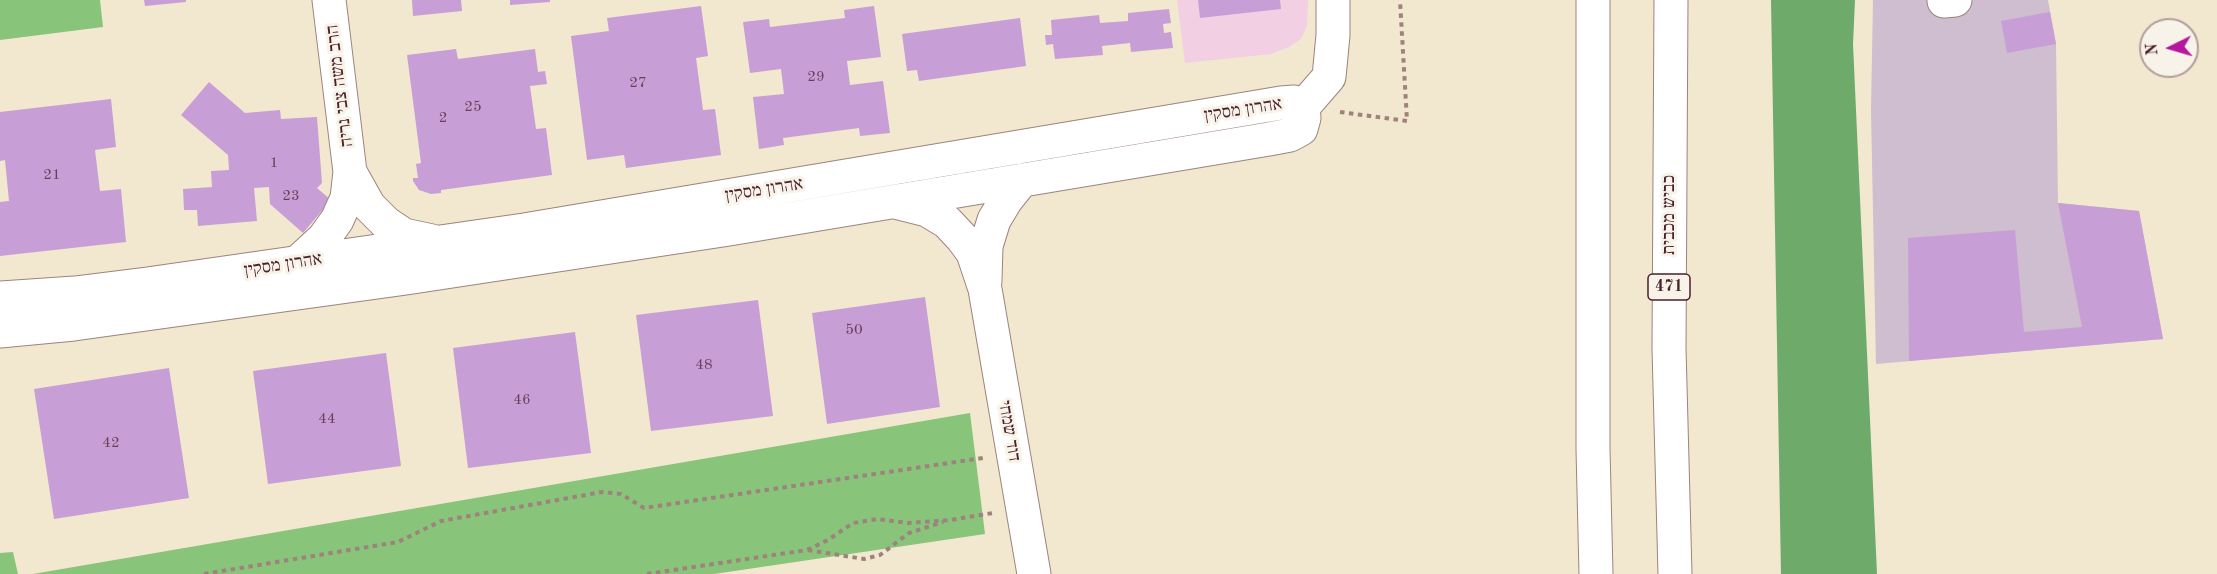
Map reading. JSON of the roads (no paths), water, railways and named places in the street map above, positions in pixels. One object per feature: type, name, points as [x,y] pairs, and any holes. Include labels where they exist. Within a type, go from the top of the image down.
[{"type":"main road","name":"הרב משה צבי נריה","points":[[298,262],[324,238],[337,220],[347,198],[350,172],[329,0]]},
{"type":"main road","points":[[1303,107],[1329,76],[1333,35],[1333,0]]},
{"type":"main road","points":[[1593,0],[1593,448],[1596,574]]},
{"type":"main road","name":"כביש מכבית","points":[[1671,0],[1669,348],[1675,574]]},
{"type":"main road","name":"אהרון מסקין","points":[[0,298],[116,288],[524,230],[1281,103],[1294,102],[1303,107],[1304,118],[1301,129],[1290,135],[894,202],[406,278],[74,324],[0,331]]},
{"type":"main road","name":"הרב משה צבי נריה","points":[[350,172],[369,206],[386,223],[404,235],[437,242]]},
{"type":"main road","name":"דוד שמחי","points":[[985,289],[986,246],[994,220],[1005,200],[1022,180]]},
{"type":"main road","name":"דוד שמחי","points":[[894,202],[927,210],[947,222],[962,237],[973,253],[985,289],[1034,574]]}]
